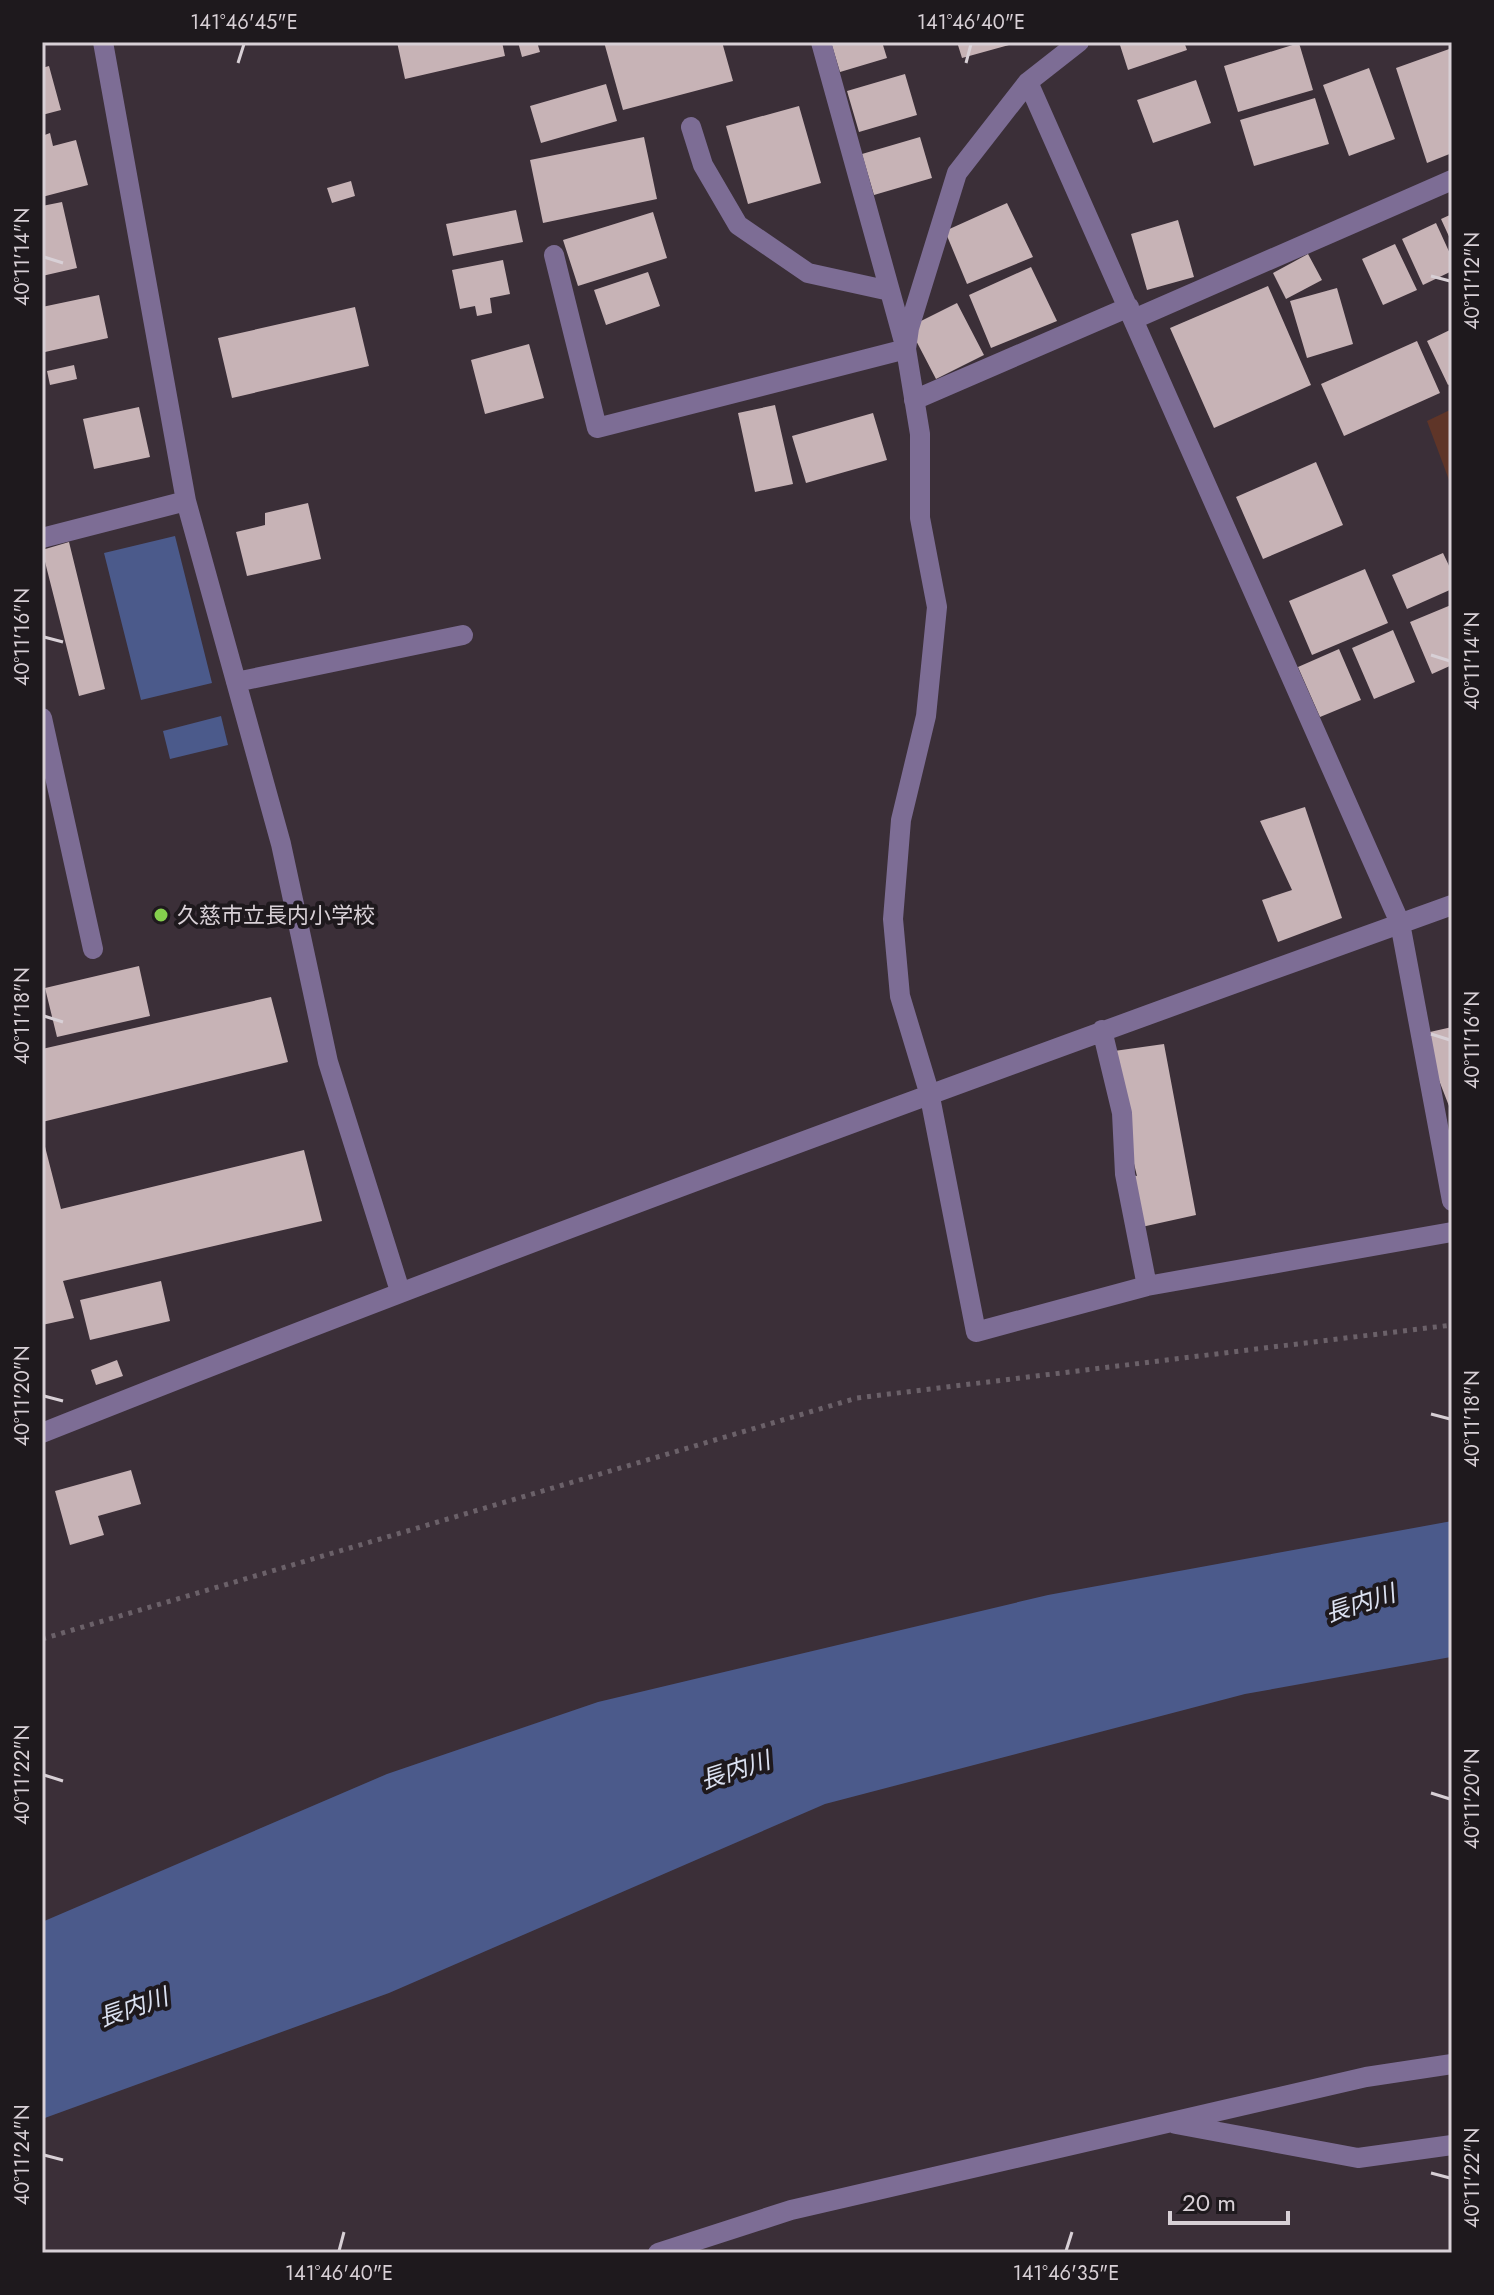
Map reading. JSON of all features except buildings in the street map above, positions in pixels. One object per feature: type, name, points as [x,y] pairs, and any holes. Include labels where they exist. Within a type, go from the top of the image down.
[{"type":"street","points":[[103,42],[186,501],[281,844],[328,1062],[400,1291]]},
{"type":"street","points":[[821,42],[906,349],[920,434],[920,518],[937,607],[926,716],[901,820],[893,919],[900,996],[929,1092],[976,1332],[1147,1286],[1452,1232]]},
{"type":"street","points":[[906,349],[909,328],[957,173],[1028,82],[1079,42]]},
{"type":"street","points":[[1028,82],[1400,923],[1443,1106],[1452,1201]]},
{"type":"street","points":[[691,127],[703,165],[738,225],[808,273],[890,291]]},
{"type":"street","points":[[914,400],[1452,180]]},
{"type":"street","points":[[554,255],[597,428],[906,349]]},
{"type":"street","points":[[42,538],[186,501]]},
{"type":"street","points":[[236,682],[463,635]]},
{"type":"street","points":[[42,718],[93,949]]},
{"type":"street","points":[[42,1433],[400,1291],[929,1092],[1452,905]]},
{"type":"street","points":[[1102,1030],[1122,1113],[1125,1174],[1147,1286]]},
{"type":"street","points":[[658,2253],[791,2210],[1366,2077],[1452,2064]]},
{"type":"street","points":[[1168,2122],[1358,2158],[1452,2145]]},
{"type":"path","points":[[42,1639],[857,1398],[1452,1325]]},
{"type":"shaded area","points":[[1452,409],[1452,488],[1427,421]]},
{"type":"water","points":[[175,536],[212,683],[141,700],[104,553]]},
{"type":"water","points":[[221,716],[228,745],[170,759],[163,731]]},
{"type":"water","name":"長内川","points":[[1452,1521],[1451,1657],[1245,1694],[825,1804],[389,1993],[42,2119],[42,1922],[387,1774],[598,1702],[1048,1595]]},
{"type":"place","name":"久慈市立長内小学校","points":[[161,915]]}]
